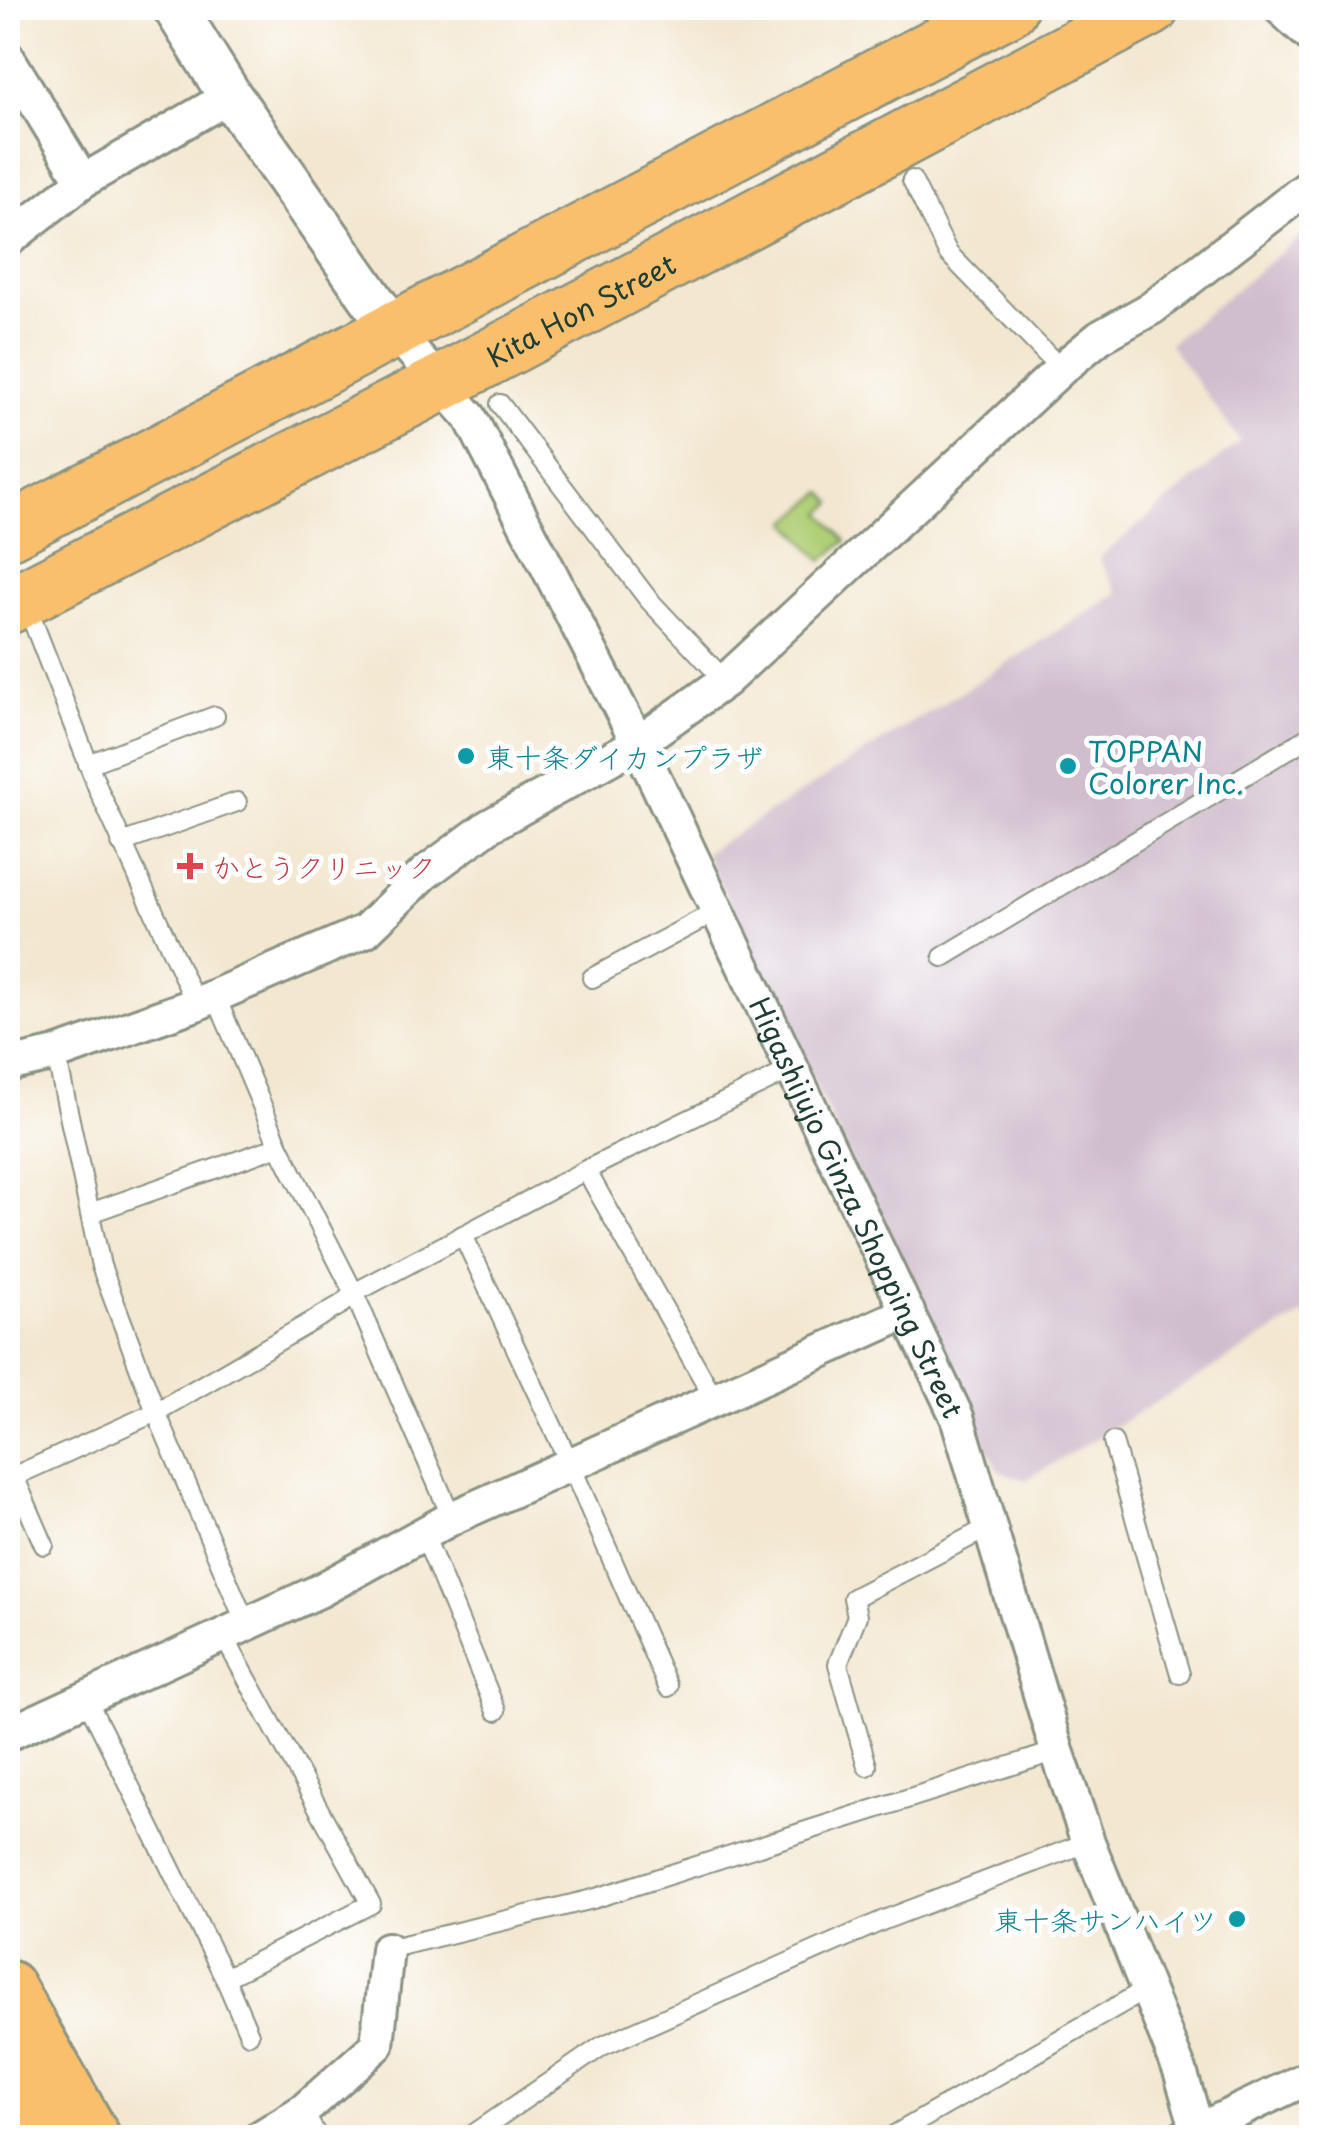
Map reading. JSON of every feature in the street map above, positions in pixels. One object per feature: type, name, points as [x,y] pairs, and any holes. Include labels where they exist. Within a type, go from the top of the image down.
[{"type":"highway","points":[[8,532],[1009,8]]},
{"type":"highway","name":"Kita Hon Street","points":[[16,601],[439,384],[1151,8]]},
{"type":"main road","points":[[8,1987],[94,2138]]},
{"type":"main road","points":[[8,2062],[54,2138]]},
{"type":"street","points":[[174,8],[230,96],[394,331]]},
{"type":"street","points":[[1280,8],[1312,37]]},
{"type":"street","points":[[8,58],[83,181]]},
{"type":"street","points":[[8,240],[83,181],[230,96]]},
{"type":"street","points":[[8,1065],[56,1054],[206,1001],[365,931],[425,873],[489,826],[638,743],[725,681],[1061,370],[1100,337],[1152,308],[1312,184]]},
{"type":"street","name":"Higashijujo Ginza Shopping Street","points":[[394,331],[470,417],[638,743],[957,1417],[1057,1752],[1145,1990],[1180,2071],[1193,2134]]},
{"type":"street","points":[[8,1734],[320,1591],[438,1525],[908,1312]]},
{"type":"street","points":[[259,2138],[310,2124],[376,2045],[387,1949]]},
{"type":"street","points":[[1193,2134],[1312,2076]]},
{"type":"lane","points":[[912,180],[948,252],[1061,370]]},
{"type":"lane","points":[[500,404],[648,599],[725,681]]},
{"type":"lane","points":[[16,601],[121,843],[354,1292],[438,1525],[496,1711]]},
{"type":"lane","points":[[88,764],[214,716]]},
{"type":"lane","points":[[943,956],[1312,735]]},
{"type":"lane","points":[[121,843],[237,802]]},
{"type":"lane","points":[[592,978],[717,910]]},
{"type":"lane","points":[[56,1054],[100,1266],[235,1632],[371,1904],[225,1978]]},
{"type":"lane","points":[[44,1545],[11,1478],[156,1412],[342,1304],[354,1292],[586,1170],[792,1069]]},
{"type":"lane","points":[[90,1213],[279,1146]]},
{"type":"lane","points":[[586,1170],[715,1400]]},
{"type":"lane","points":[[462,1235],[571,1466],[668,1688]]},
{"type":"lane","points":[[1113,1442],[1180,1674]]},
{"type":"lane","points":[[867,1766],[838,1664],[857,1616],[853,1598],[991,1526]]},
{"type":"lane","points":[[88,1700],[249,2034]]},
{"type":"lane","points":[[387,1949],[593,1899],[1057,1752]]},
{"type":"lane","points":[[468,2138],[602,2046],[884,1920],[1088,1842]]},
{"type":"lane","points":[[889,2138],[1145,1990]]},
{"type":"shaded area","points":[[1311,228],[1311,1309],[1026,1480],[998,1470],[705,853],[1118,593],[1099,558],[1240,441],[1169,344]]},
{"type":"green space","points":[[823,492],[833,503],[822,513],[846,541],[822,561],[788,522]]},
{"type":"place","name":"東十条ダイカンプラザ","points":[[466,756]]},
{"type":"place","name":"TOPPAN Colorer Inc.","points":[[1068,766]]},
{"type":"place","name":"かとうクリニック","points":[[190,866]]},
{"type":"place","name":"東十条サンハイツ","points":[[1237,1919]]}]
